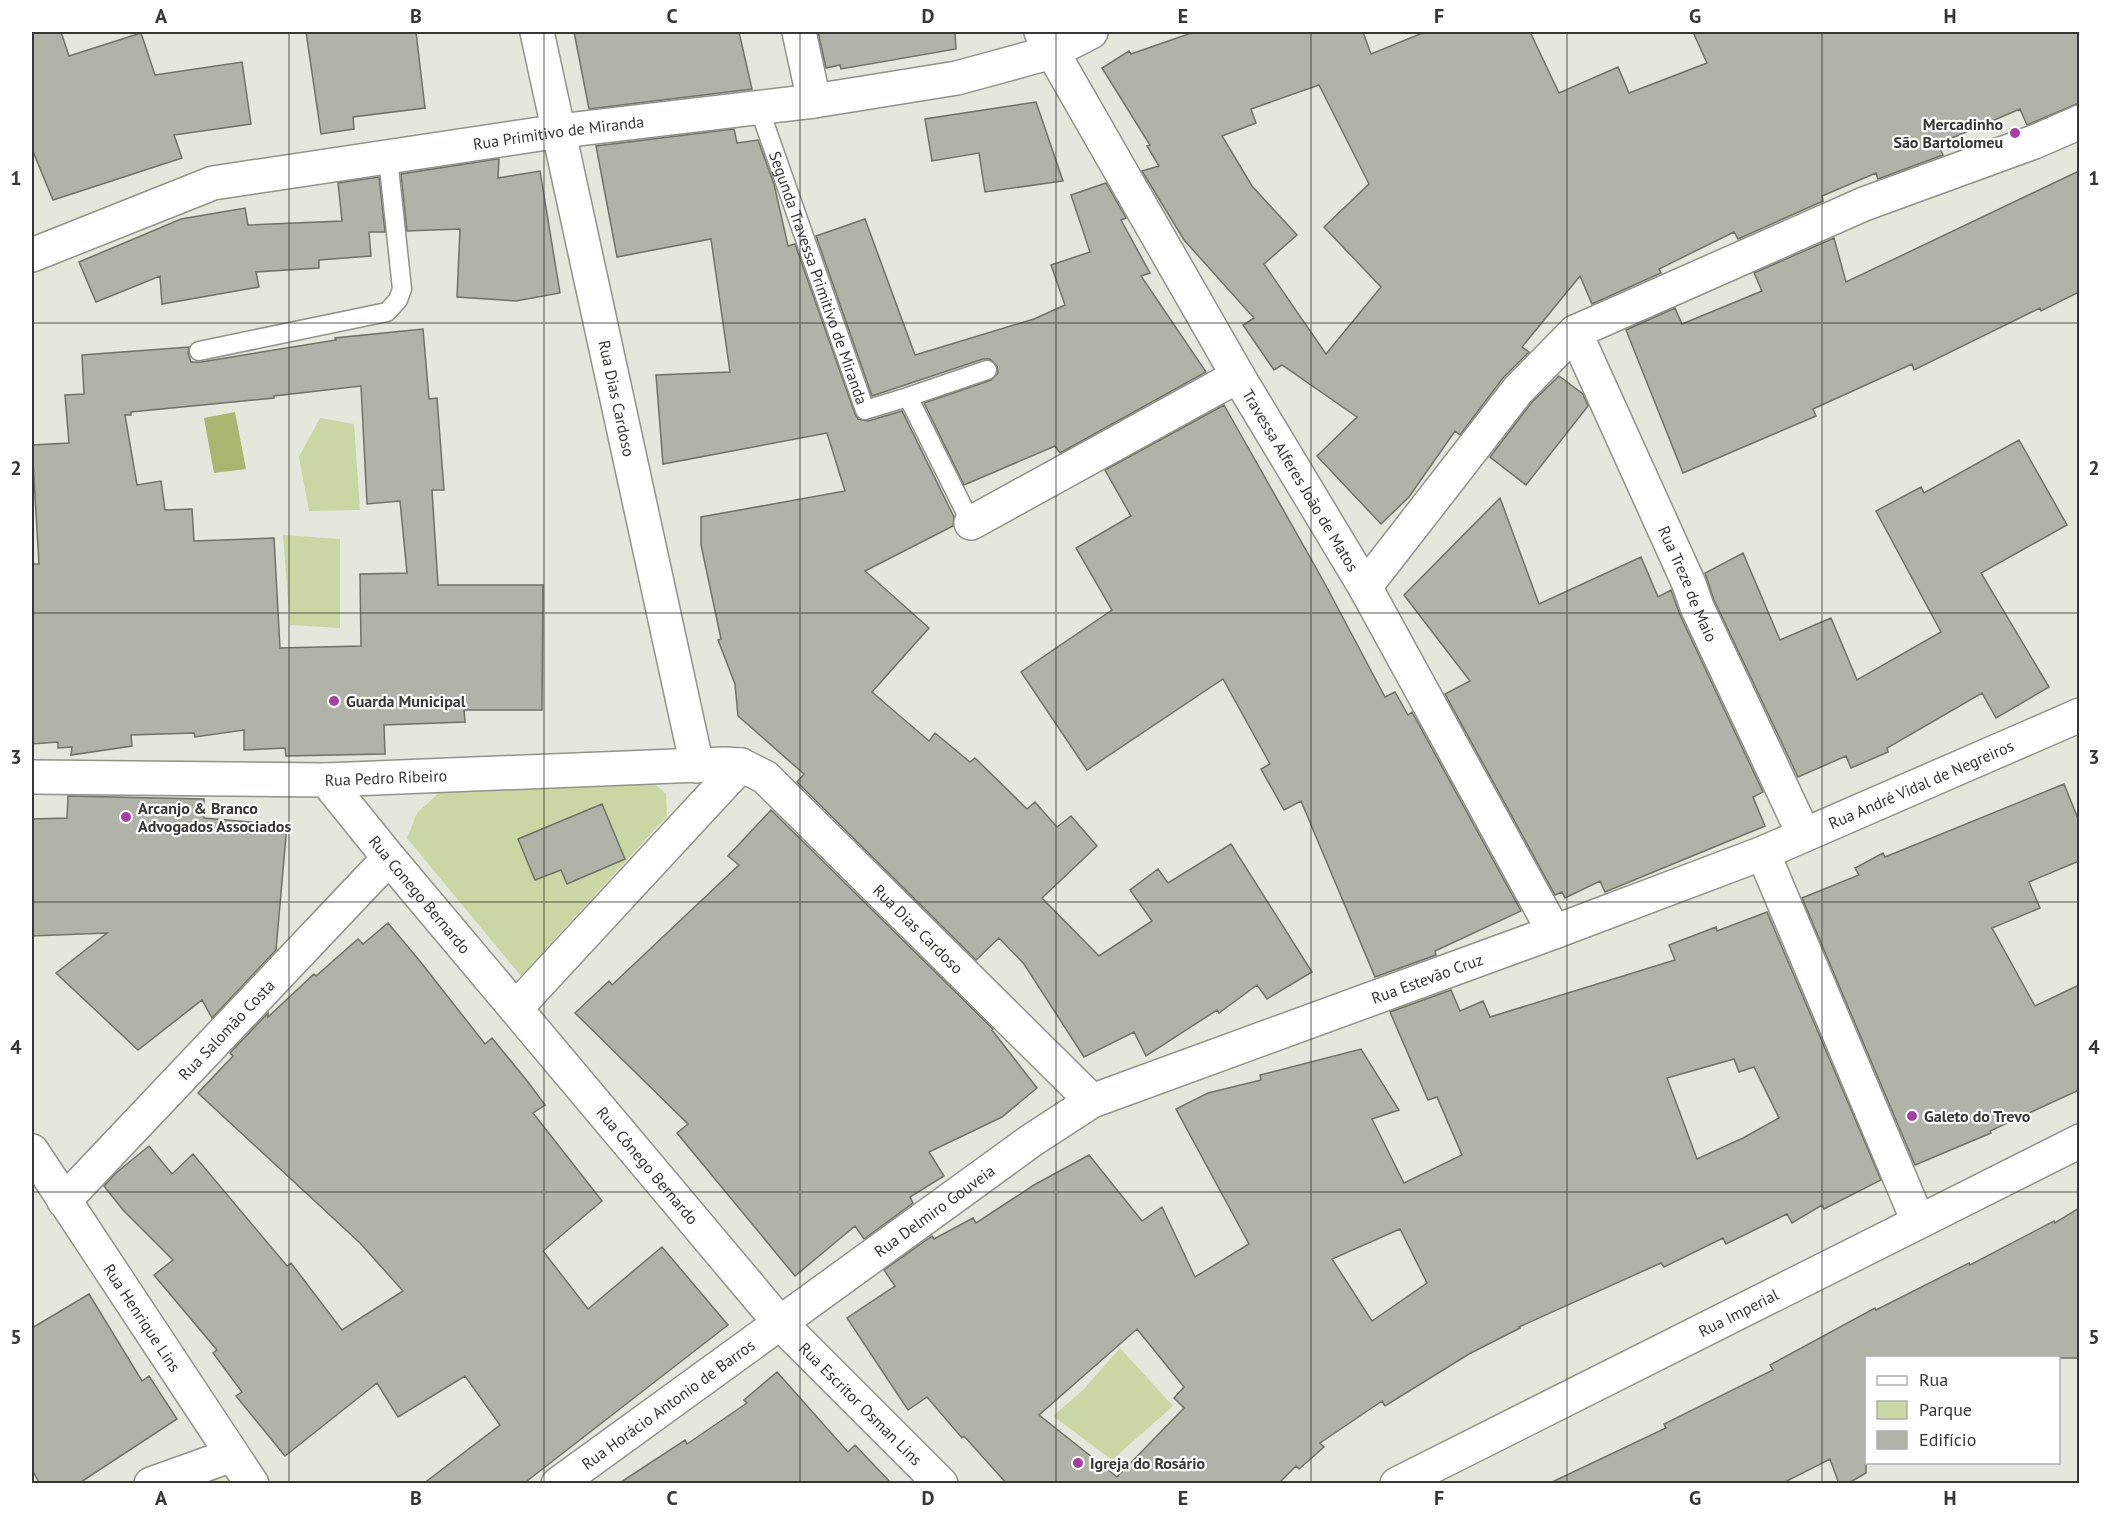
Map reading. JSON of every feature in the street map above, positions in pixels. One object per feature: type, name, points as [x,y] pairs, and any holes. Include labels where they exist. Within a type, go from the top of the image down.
[{"type":"street","name":"Rua Dias Cardoso","points":[[537,32],[697,766]]},
{"type":"street","points":[[799,32],[814,101]]},
{"type":"street","name":"Rua Primitivo de Miranda","points":[[32,255],[213,183],[560,131],[814,101],[957,78],[1046,42],[1090,32]]},
{"type":"street","name":"Travessa Alferes João de Matos","points":[[1046,42],[1238,376],[1365,587],[1554,932]]},
{"type":"street","points":[[1365,587],[1518,390],[1575,332],[1864,204],[2034,142],[2079,122]]},
{"type":"street","name":"Rua Treze de Maio","points":[[1575,332],[1689,584],[1697,607],[1804,835]]},
{"type":"street","points":[[971,523],[1238,376]]},
{"type":"street","name":"Rua André Vidal de Negreiros","points":[[1763,852],[2079,715]]},
{"type":"street","name":"Rua Dias Cardoso","points":[[741,765],[765,777],[1092,1101]]},
{"type":"street","points":[[516,1008],[741,765]]},
{"type":"street","name":"Rua Pedro Ribeiro","points":[[32,777],[326,780],[741,765]]},
{"type":"street","name":"Rua Conego Bernardo","points":[[326,780],[388,858],[516,1008]]},
{"type":"street","points":[[1763,852],[1918,1221]]},
{"type":"street","name":"Rua Estevão Cruz","points":[[1092,1101],[1554,932],[1763,852]]},
{"type":"street","name":"Rua Salomão Costa","points":[[64,1201],[388,858]]},
{"type":"street","name":"Rua Cônego Bernardo","points":[[516,1008],[780,1323]]},
{"type":"street","name":"Rua Delmiro Gouveia","points":[[780,1323],[1032,1140],[1092,1101]]},
{"type":"street","name":"Rua Imperial","points":[[1397,1484],[2079,1141]]},
{"type":"street","name":"Rua Henrique Lins","points":[[32,1151],[252,1484]]},
{"type":"street","name":"Rua Horácio Antonio de Barros","points":[[558,1484],[780,1323]]},
{"type":"street","name":"Rua Escritor Osman Lins","points":[[780,1323],[941,1484]]},
{"type":"street","points":[[151,1484],[232,1455]]},
{"type":"lane","name":"Segunda Travessa Primitivo de Miranda","points":[[759,108],[865,410],[908,397]]},
{"type":"lane","points":[[199,351],[387,312],[398,300],[402,289],[387,158]]},
{"type":"lane","points":[[971,523],[908,397],[987,370]]},
{"type":"green space","points":[[320,418],[354,424],[360,510],[309,511],[299,457]]},
{"type":"green space","points":[[283,535],[340,539],[340,628],[290,625]]},
{"type":"green space","points":[[652,781],[666,794],[667,816],[521,976],[407,838],[417,813],[440,792],[536,782]]},
{"type":"green space","points":[[1120,1348],[1173,1406],[1112,1460],[1053,1416],[1083,1390]]},
{"type":"shaded area","points":[[235,412],[246,469],[214,473],[204,418]]},
{"type":"building","points":[[32,32],[61,32],[69,56],[141,33],[155,75],[242,62],[251,124],[174,135],[182,158],[53,200],[32,149]]},
{"type":"building","points":[[306,32],[416,32],[425,108],[353,117],[354,129],[321,134]]},
{"type":"building","points":[[574,32],[739,32],[752,89],[589,109]]},
{"type":"building","points":[[818,32],[955,32],[956,49],[841,69],[840,65],[826,68]]},
{"type":"building","points":[[1194,32],[1363,32],[1371,54],[1425,32],[1530,32],[1559,93],[1618,67],[1629,93],[1707,63],[1693,32],[2079,32],[2079,103],[2027,125],[2020,109],[1938,144],[1943,155],[1878,179],[1876,173],[1822,196],[1823,201],[1738,239],[1734,232],[1659,269],[1661,273],[1592,304],[1580,276],[1522,347],[1529,352],[1503,378],[1460,435],[1455,431],[1409,497],[1381,524],[1317,456],[1357,417],[1282,365],[1274,370],[1243,325],[1254,318],[1184,240],[1142,171],[1159,166],[1147,146],[1150,145],[1102,68],[1129,51],[1131,54]],"holes":[[[1319,85],[1369,184],[1324,227],[1381,287],[1326,354],[1264,264],[1297,235],[1252,186],[1222,136],[1256,123],[1251,109]]]},
{"type":"building","points":[[1036,102],[1063,181],[985,192],[979,153],[932,161],[925,119]]},
{"type":"building","points":[[734,129],[737,143],[758,140],[774,184],[788,246],[795,244],[855,414],[858,419],[868,421],[902,411],[954,517],[953,526],[865,571],[929,628],[872,692],[929,741],[935,733],[970,762],[975,758],[1027,809],[1035,802],[1057,827],[1071,816],[1097,846],[1042,898],[1099,956],[1152,921],[1130,890],[1158,869],[1168,883],[1231,844],[1312,972],[1267,999],[1257,985],[1219,1013],[1217,1010],[1146,1056],[1134,1032],[1084,1057],[1024,964],[999,938],[976,960],[797,782],[804,774],[738,716],[735,684],[718,640],[721,639],[701,545],[701,517],[845,491],[827,433],[663,464],[656,375],[730,372],[711,239],[617,257],[596,146]]},
{"type":"building","points":[[499,159],[498,178],[540,171],[560,293],[516,301],[457,297],[460,229],[407,231],[401,174]]},
{"type":"building","points":[[2079,171],[2079,292],[2041,311],[2040,308],[1914,370],[1912,364],[1813,409],[1816,416],[1683,473],[1626,330],[1675,308],[1682,324],[1762,291],[1754,273],[1834,238],[1846,282]]},
{"type":"building","points":[[379,177],[385,232],[369,232],[371,256],[319,260],[319,268],[256,272],[259,287],[162,304],[160,276],[96,302],[79,262],[181,219],[245,208],[248,225],[342,221],[338,183]]},
{"type":"building","points":[[1106,183],[1126,218],[1121,220],[1150,273],[1141,276],[1206,372],[1060,453],[1055,446],[964,485],[924,403],[991,380],[998,373],[997,366],[990,359],[983,359],[872,396],[816,236],[865,219],[915,355],[1034,319],[1065,305],[1051,265],[1090,252],[1071,195]]},
{"type":"building","points":[[423,329],[429,399],[437,398],[444,490],[432,490],[438,585],[543,585],[542,710],[464,710],[465,722],[384,725],[385,754],[286,756],[285,748],[244,750],[244,730],[195,737],[194,733],[131,735],[132,746],[71,755],[72,747],[58,748],[58,742],[32,744],[32,564],[39,564],[32,445],[69,443],[65,395],[84,394],[82,355],[189,347],[191,362],[201,362],[336,340],[335,338]],"holes":[[[361,386],[367,504],[400,501],[407,573],[360,574],[361,646],[280,648],[274,538],[194,541],[192,509],[165,510],[161,481],[137,485],[125,415],[131,415],[131,412],[274,398],[274,396]]]},
{"type":"building","points":[[1559,376],[1583,394],[1588,406],[1526,485],[1490,457],[1532,402]]},
{"type":"building","points":[[1224,405],[1324,582],[1385,697],[1395,692],[1408,715],[1412,712],[1521,911],[1435,951],[1436,955],[1375,977],[1301,801],[1284,810],[1261,769],[1270,764],[1223,679],[1087,770],[1021,672],[1112,610],[1076,548],[1131,516],[1105,470]]},
{"type":"building","points":[[2019,440],[2067,525],[1981,573],[2049,687],[1996,718],[1982,693],[1887,748],[1888,752],[1851,768],[1846,756],[1798,777],[1714,600],[1705,573],[1743,553],[1780,640],[1831,618],[1857,680],[1941,632],[1876,511],[1921,487],[1924,493]]},
{"type":"building","points":[[1500,498],[1539,604],[1641,557],[1658,597],[1671,590],[1680,615],[1763,792],[1753,797],[1765,826],[1605,892],[1600,881],[1565,898],[1562,892],[1555,895],[1445,694],[1470,681],[1404,595]]},
{"type":"building","points":[[2064,784],[2079,821],[2079,861],[2029,882],[2040,908],[1992,928],[2035,1006],[2079,985],[2079,1090],[1990,1131],[1991,1133],[1915,1165],[1802,898],[1859,875],[1855,868],[1883,853],[1885,857]]},
{"type":"building","points":[[68,796],[204,799],[204,818],[287,825],[276,950],[212,1018],[202,1000],[138,1050],[56,973],[107,933],[32,936],[32,819],[67,818]]},
{"type":"building","points":[[602,804],[625,859],[567,884],[561,870],[535,880],[518,839]]},
{"type":"building","points":[[771,810],[993,1029],[1037,1088],[1002,1117],[929,1152],[944,1176],[910,1197],[913,1203],[864,1239],[855,1226],[795,1276],[677,1133],[688,1124],[575,1013],[609,981],[612,985],[739,865],[728,856]]},
{"type":"building","points":[[1767,912],[1881,1180],[1824,1209],[1822,1205],[1792,1223],[1787,1214],[1726,1244],[1723,1238],[1664,1267],[1661,1263],[1519,1327],[1469,1354],[1385,1406],[1382,1401],[1320,1443],[1324,1447],[1299,1469],[1296,1466],[1278,1484],[1007,1484],[964,1436],[962,1438],[927,1397],[908,1410],[847,1318],[895,1286],[884,1270],[932,1236],[934,1239],[973,1218],[976,1223],[1034,1185],[1089,1155],[1142,1221],[1162,1207],[1195,1277],[1249,1244],[1176,1109],[1208,1093],[1261,1080],[1260,1075],[1361,1049],[1399,1110],[1372,1119],[1404,1183],[1462,1155],[1437,1097],[1428,1100],[1390,1012],[1451,990],[1460,1011],[1483,1001],[1490,1017],[1675,960],[1669,945],[1716,927],[1717,931]],"holes":[[[1734,1059],[1739,1072],[1754,1067],[1779,1118],[1697,1159],[1667,1078]],[[1400,1229],[1427,1283],[1372,1321],[1332,1259]],[[1137,1329],[1184,1387],[1174,1398],[1184,1408],[1117,1477],[1039,1415]]]},
{"type":"building","points":[[388,923],[485,1044],[492,1038],[528,1082],[545,1105],[533,1113],[602,1201],[543,1251],[588,1309],[662,1247],[728,1325],[523,1484],[423,1484],[500,1425],[465,1376],[398,1417],[377,1383],[285,1456],[236,1396],[242,1392],[213,1353],[217,1350],[154,1275],[173,1260],[123,1210],[104,1186],[149,1146],[172,1174],[193,1154],[287,1266],[291,1263],[342,1330],[403,1291],[360,1243],[198,1093],[233,1056],[230,1053],[268,1013],[268,1017],[314,974],[316,976],[358,939],[363,944]]},
{"type":"building","points":[[2079,1208],[2079,1358],[2060,1358],[2060,1356],[1865,1356],[1866,1473],[1847,1484],[1839,1484],[1830,1459],[1781,1484],[1548,1484],[1666,1428],[1664,1424],[1773,1370],[1770,1365],[1875,1308],[1876,1310],[1969,1263],[1970,1265],[2054,1221],[2055,1223]]},
{"type":"building","points":[[89,1294],[142,1381],[149,1376],[177,1419],[78,1484],[40,1484],[32,1470],[32,1328]]},
{"type":"building","points":[[777,1372],[848,1452],[855,1445],[892,1484],[618,1484],[685,1440],[687,1444],[747,1403],[744,1400]]},
{"type":"place","name":"Mercadinho São Bartolomeu","points":[[2015,133]]},
{"type":"place","name":"Guarda Municipal","points":[[334,701]]},
{"type":"place","name":"Arcanjo & Branco Advogados Associados","points":[[126,817]]},
{"type":"place","name":"Galeto do Trevo","points":[[1912,1116]]},
{"type":"place","name":"Igreja do Rosário","points":[[1078,1463]]}]
